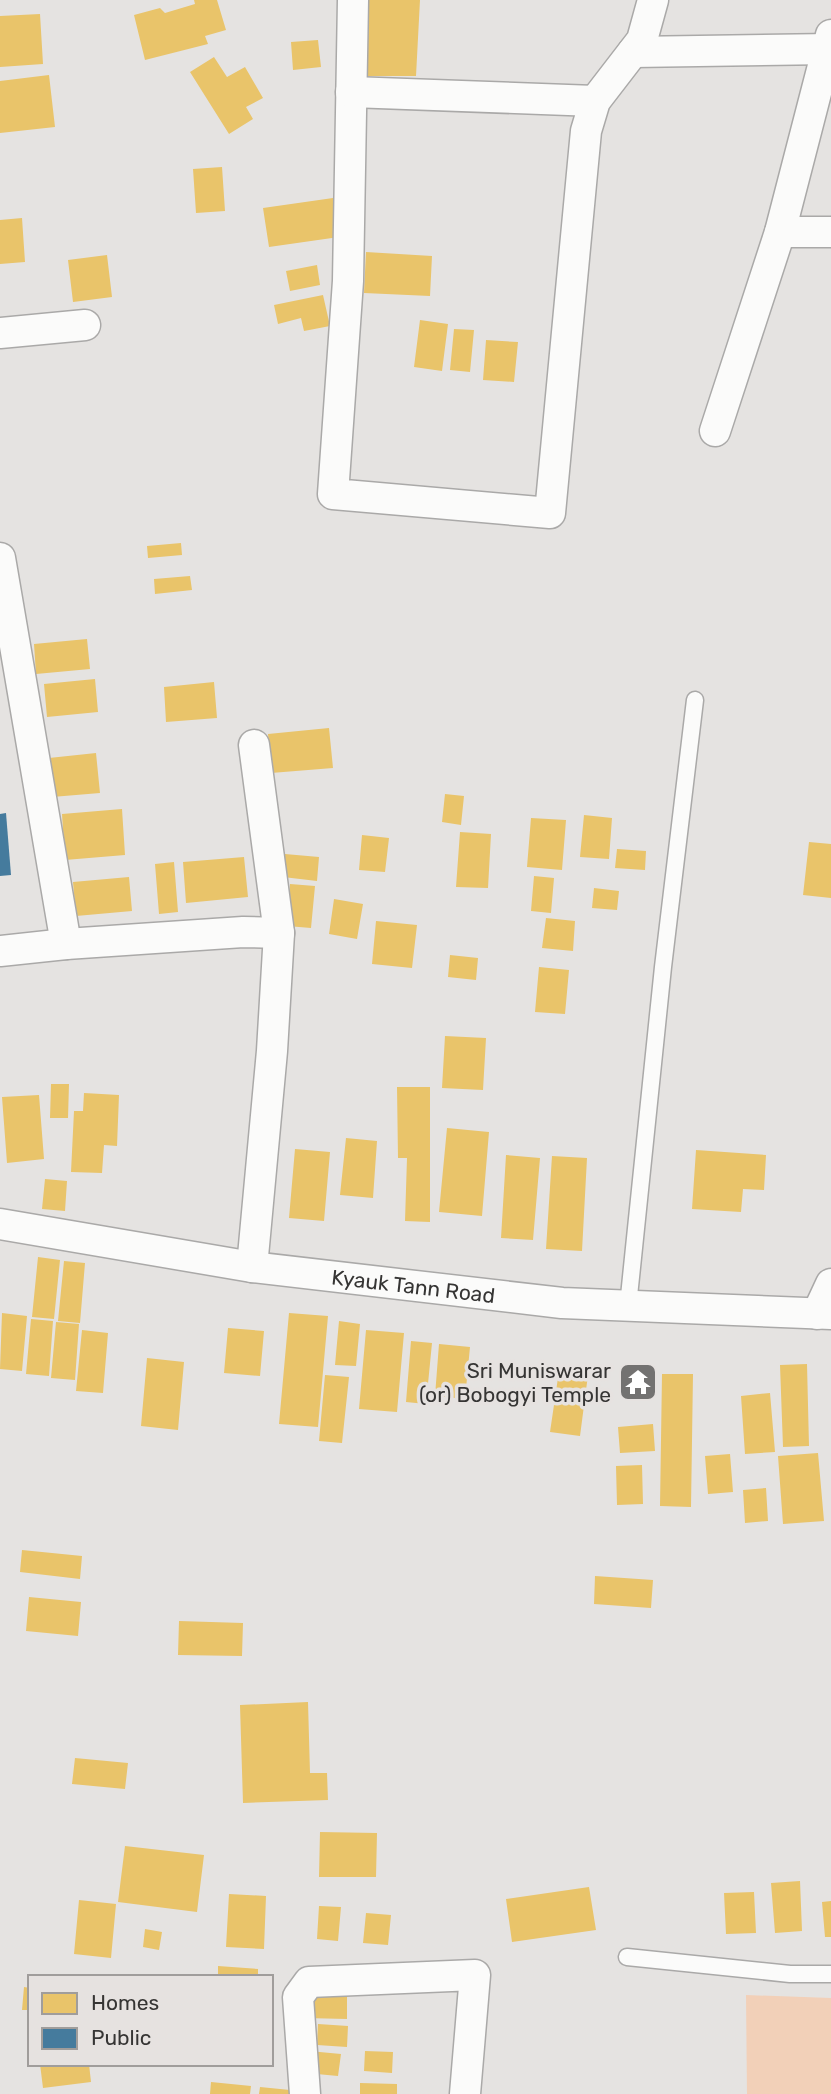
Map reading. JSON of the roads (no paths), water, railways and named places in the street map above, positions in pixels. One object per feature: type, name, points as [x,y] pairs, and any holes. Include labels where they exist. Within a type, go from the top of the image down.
[{"type":"street","points":[[353,0],[348,281],[333,494],[550,513],[586,131],[595,101],[642,40],[653,0]]},
{"type":"street","points":[[633,52],[830,44],[780,232],[715,431]]},
{"type":"street","points":[[351,92],[595,101]]},
{"type":"street","points":[[780,232],[831,232]]},
{"type":"street","points":[[0,333],[85,324]]},
{"type":"street","points":[[0,558],[66,944]]},
{"type":"street","points":[[252,1267],[272,1051],[279,933],[254,745]]},
{"type":"street","points":[[0,951],[243,932],[279,933]]},
{"type":"street","name":"Kyauk Tann Road","points":[[0,1224],[252,1267],[562,1303],[824,1314]]},
{"type":"street","points":[[824,1314],[831,1284]]},
{"type":"street","points":[[304,2094],[298,1997],[309,1982],[475,1975],[465,2094]]},
{"type":"lane","points":[[628,1306],[663,967],[695,700]]},
{"type":"lane","points":[[627,1957],[790,1974],[831,1974]]},
{"type":"place","name":"Sri Muniswarar (or) Bobogyi Temple","points":[[638,1382]]}]
